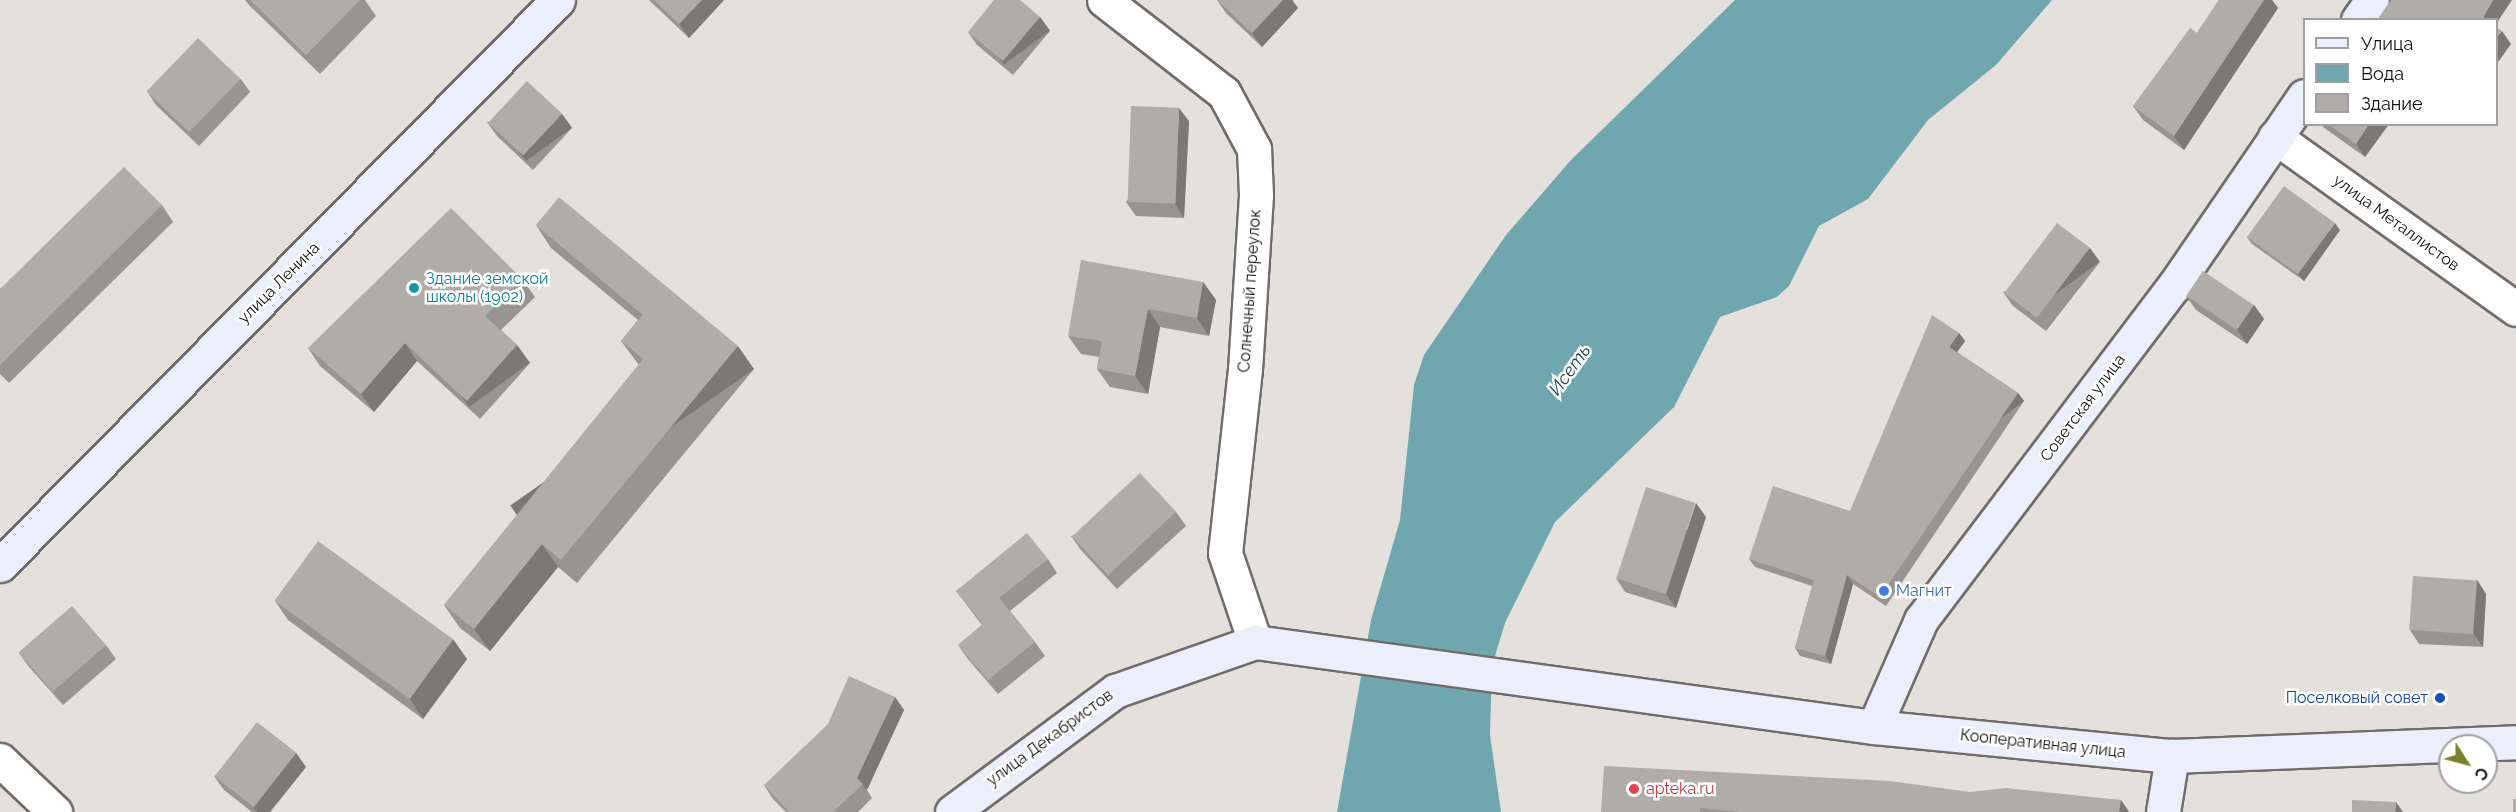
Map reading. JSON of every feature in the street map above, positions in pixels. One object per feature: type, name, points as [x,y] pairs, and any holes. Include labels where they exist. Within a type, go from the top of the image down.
[{"type":"street","name":"улица Ленина","points":[[0,565],[558,0]]},
{"type":"street","name":"Солнечный переулок","points":[[1104,0],[1224,93],[1254,149],[1256,195],[1245,369],[1225,552],[1256,642]]},
{"type":"street","points":[[2359,18],[2372,0]]},
{"type":"street","name":"Советская улица","points":[[1874,727],[1921,620],[2160,305],[2303,97]]},
{"type":"street","name":"улица Металлистов","points":[[2276,137],[2516,309]]},
{"type":"street","name":"улица Декабристов","points":[[952,812],[1115,691],[1256,642],[1294,645],[1574,687]]},
{"type":"street","name":"Кооперативная улица","points":[[1574,687],[1874,727],[2172,756],[2516,742]]},
{"type":"street","points":[[2163,812],[2172,756]]},
{"type":"street","points":[[0,760],[55,812]]},
{"type":"water","name":"Исеть","points":[[1735,0],[2052,0],[1996,65],[1928,120],[1868,199],[1819,226],[1789,286],[1777,297],[1720,317],[1674,407],[1555,522],[1505,623],[1492,666],[1490,735],[1501,812],[1337,812],[1371,620],[1400,520],[1414,385],[1424,355],[1506,235],[1571,160]]},
{"type":"building","points":[[250,0],[360,0],[306,55]]},
{"type":"building","points":[[654,0],[702,0],[679,24]]},
{"type":"building","points":[[994,0],[1020,0],[1040,17],[1003,61],[968,32]]},
{"type":"building","points":[[1217,0],[1283,0],[1252,33]]},
{"type":"building","points":[[2219,0],[2264,0],[2174,136],[2133,106],[2190,28],[2197,33]]},
{"type":"building","points":[[2391,0],[2493,0],[2484,18],[2378,18]]},
{"type":"building","points":[[198,38],[240,79],[189,132],[147,91]]},
{"type":"building","points":[[527,81],[562,114],[523,155],[488,123]]},
{"type":"building","points":[[1131,106],[1179,108],[1176,204],[1128,202]]},
{"type":"building","points":[[2331,126],[2368,126],[2356,144]]},
{"type":"building","points":[[124,167],[162,205],[0,365],[0,289]]},
{"type":"building","points":[[2284,186],[2335,223],[2298,274],[2247,237]]},
{"type":"building","points":[[559,197],[738,346],[561,560],[542,544],[474,629],[444,605],[643,359],[621,341],[643,315],[536,225]]},
{"type":"building","points":[[451,208],[522,279],[485,316],[517,345],[467,401],[405,343],[361,394],[308,348]]},
{"type":"building","points":[[2057,223],[2090,248],[2037,318],[2004,293]]},
{"type":"building","points":[[1081,260],[1203,282],[1197,318],[1148,309],[1135,376],[1097,369],[1102,341],[1068,336]]},
{"type":"building","points":[[2203,271],[2254,305],[2237,330],[2186,296]]},
{"type":"building","points":[[1932,315],[1959,333],[1949,347],[2018,393],[1880,597],[1847,575],[1825,656],[1795,648],[1814,580],[1749,559],[1773,486],[1850,511]]},
{"type":"building","points":[[1140,473],[1176,512],[1108,575],[1072,536]]},
{"type":"building","points":[[1646,487],[1695,503],[1666,594],[1616,578]]},
{"type":"building","points":[[1027,533],[1048,559],[999,598],[1035,642],[988,680],[958,645],[983,624],[956,591]]},
{"type":"building","points":[[318,541],[453,639],[410,699],[275,601]]},
{"type":"building","points":[[2413,576],[2477,580],[2473,634],[2409,630]]},
{"type":"building","points":[[72,606],[106,645],[53,692],[18,653]]},
{"type":"building","points":[[849,676],[895,697],[857,778],[863,784],[833,812],[789,812],[764,785],[828,724]]},
{"type":"building","points":[[257,722],[296,753],[254,807],[215,776]]},
{"type":"building","points":[[1604,766],[1890,781],[1970,792],[2006,788],[2121,800],[2119,812],[1740,812],[1700,808],[1700,812],[1601,812]]},
{"type":"building","points":[[2513,799],[2516,799],[2516,812],[2513,812]]},
{"type":"building","points":[[2352,800],[2396,802],[2395,812],[2352,812]]},
{"type":"place","name":"Здание земской школы (1902)","points":[[414,288]]},
{"type":"place","name":"Магнит","points":[[1884,591]]},
{"type":"place","name":"Поселковый совет","points":[[2440,698]]},
{"type":"place","name":"apteka.ru","points":[[1634,789]]}]
